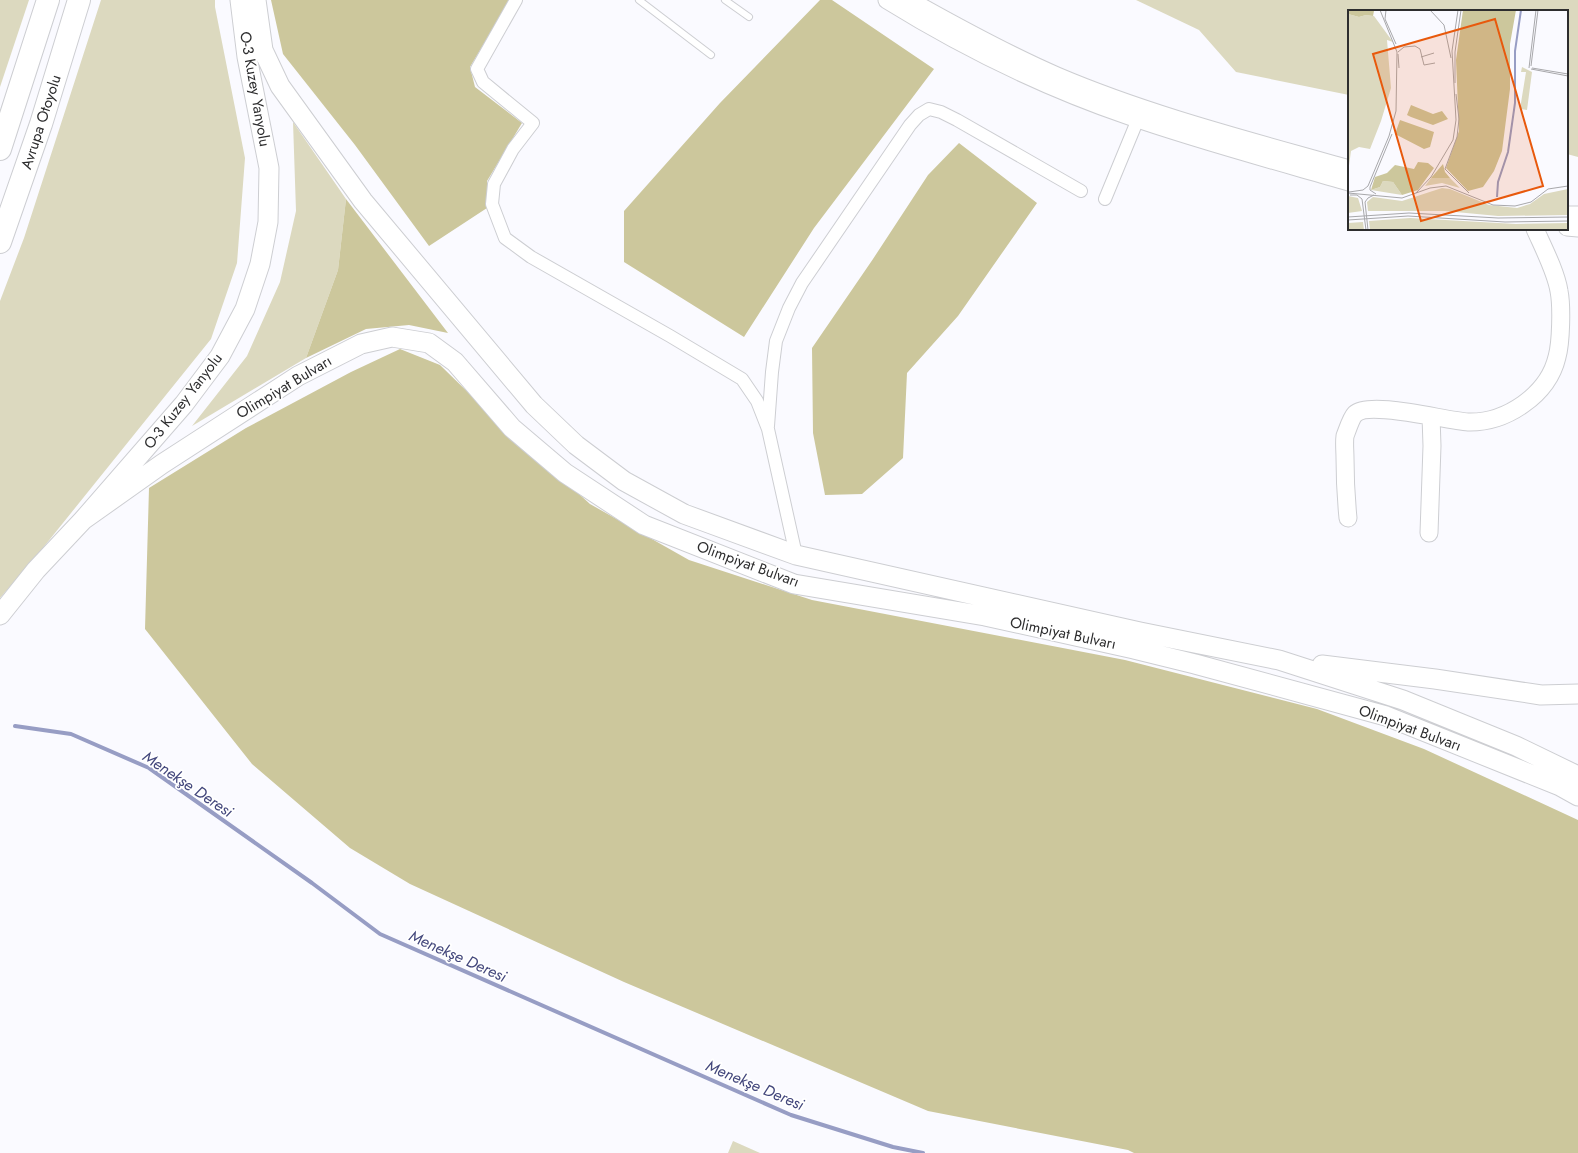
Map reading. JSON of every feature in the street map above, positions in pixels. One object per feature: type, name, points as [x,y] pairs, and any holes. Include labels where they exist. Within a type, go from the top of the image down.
[{"type":"highway","name":"Avrupa Otoyolu","points":[[0,149],[48,0]]},
{"type":"highway","name":"Avrupa Otoyolu","points":[[0,242],[41,124],[79,0]]},
{"type":"main road","name":"O-3 Kuzey Yanyolu","points":[[0,615],[36,570],[83,520],[184,404],[220,356],[245,309],[260,264],[268,222],[269,168],[247,57],[240,0]]},
{"type":"main road","name":"Olimpiyat Bulvarı","points":[[256,0],[263,50],[280,86],[363,201],[534,405],[576,445],[624,481],[684,514],[796,555],[1140,632],[1279,660],[1403,700],[1516,746],[1578,776]]},
{"type":"main road","name":"Olimpiyat Bulvarı","points":[[83,520],[162,464],[298,376],[361,344],[392,337],[429,343],[455,362],[512,428],[565,473],[644,525],[658,531],[794,584],[985,616],[1134,649],[1386,716],[1560,786],[1578,796]]},
{"type":"main road","points":[[1279,660],[1435,679],[1541,695],[1578,694]]},
{"type":"street","points":[[516,0],[477,69],[483,82],[533,123],[513,150],[494,184],[492,204],[505,238],[531,257],[670,336],[742,380],[757,401],[768,429],[796,555]]},
{"type":"street","points":[[887,0],[961,43],[1010,68],[1055,88],[1138,119],[1191,136],[1348,182]]},
{"type":"street","points":[[909,0],[964,31],[1023,61],[1096,92],[1174,118],[1348,169]]},
{"type":"street","points":[[768,429],[776,341],[789,308],[802,283],[910,125],[919,115],[929,109],[941,112],[1081,191]]},
{"type":"street","points":[[1105,199],[1138,119]]},
{"type":"street","points":[[1568,227],[1578,228]]},
{"type":"street","points":[[1348,518],[1345,482],[1345,437],[1354,415],[1362,410],[1384,410],[1468,422],[1500,418],[1526,403],[1545,384],[1557,358],[1560,320],[1559,290],[1535,230]]},
{"type":"street","points":[[1429,534],[1432,446],[1431,416]]},
{"type":"lane","points":[[639,0],[711,55]]},
{"type":"lane","points":[[725,0],[750,17]]},
{"type":"shaded area","points":[[0,0],[29,0],[0,87]]},
{"type":"shaded area","points":[[101,0],[215,0],[215,7],[245,158],[237,263],[211,339],[34,559],[0,598],[0,301],[24,238]]},
{"type":"shaded area","points":[[271,0],[510,0],[470,67],[475,87],[522,123],[487,181],[487,208],[429,246],[355,145],[283,54]]},
{"type":"shaded area","points":[[820,0],[832,0],[934,69],[814,228],[744,337],[624,262],[624,211],[720,103]]},
{"type":"shaded area","points":[[1136,0],[1578,0],[1578,157],[1568,154],[1568,10],[1348,10],[1348,95],[1236,72],[1199,30]]},
{"type":"shaded area","points":[[293,122],[346,199],[338,270],[306,358],[192,426],[247,356],[280,282],[296,211]]},
{"type":"shaded area","points":[[959,143],[1037,203],[958,316],[907,373],[903,458],[862,494],[825,495],[813,433],[812,348],[928,175]]},
{"type":"shaded area","points":[[346,199],[448,333],[409,325],[366,329],[306,358],[338,270]]},
{"type":"shaded area","points":[[400,349],[440,365],[483,407],[590,504],[689,560],[812,600],[1125,660],[1317,709],[1424,749],[1578,820],[1578,1153],[1134,1153],[1128,1150],[928,1111],[624,982],[410,884],[350,848],[252,764],[145,629],[149,488],[246,428],[351,372]]},
{"type":"shaded area","points":[[733,1141],[760,1153],[728,1153]]},
{"type":"waterway","name":"Menekşe Deresi","points":[[15,726],[71,734],[149,768],[312,883],[380,934],[791,1115],[893,1147],[923,1153]]}]
